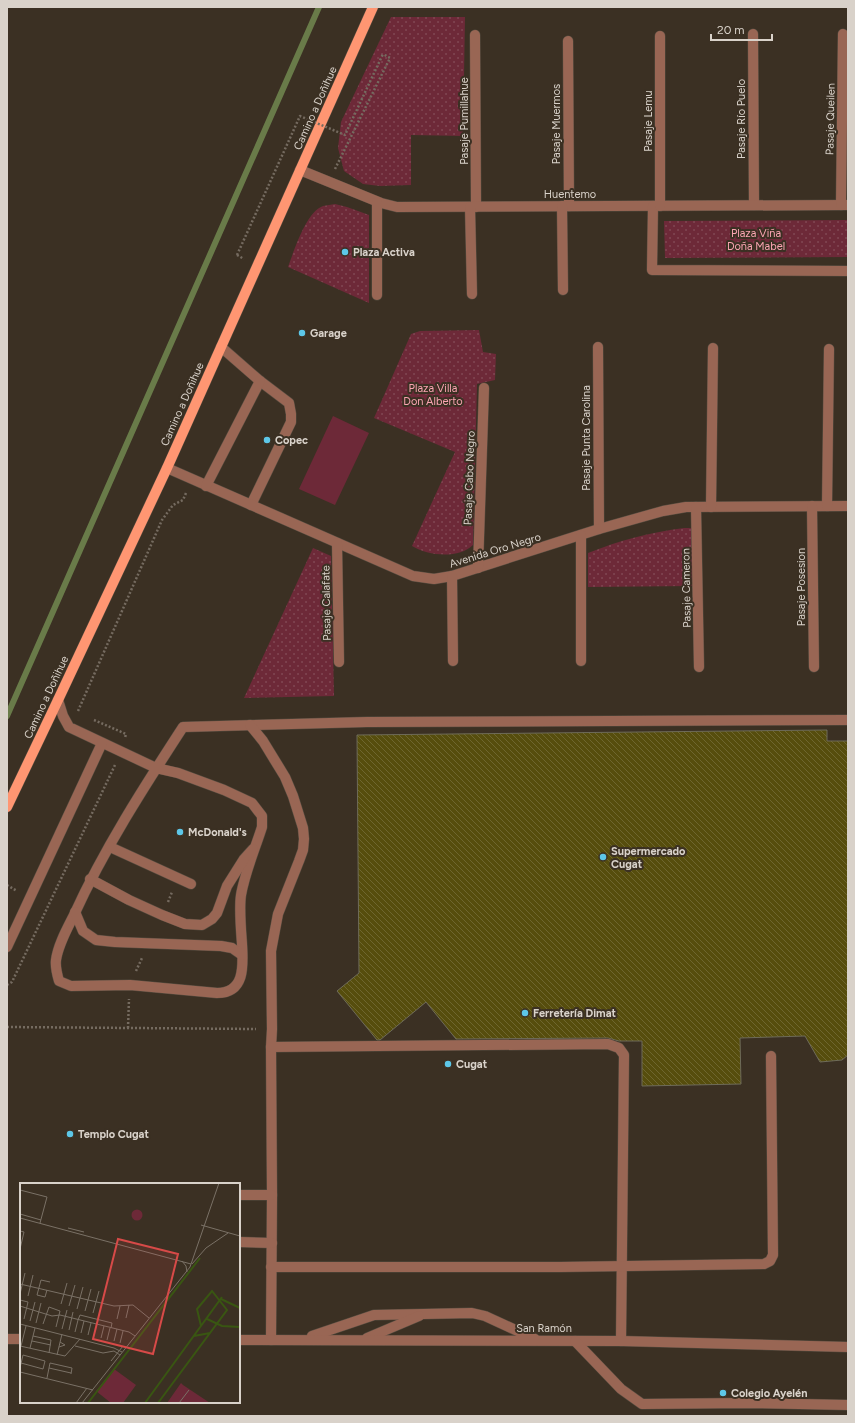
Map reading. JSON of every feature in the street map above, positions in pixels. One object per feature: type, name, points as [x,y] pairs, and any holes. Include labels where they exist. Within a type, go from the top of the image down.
[{"type":"main road","name":"Camino a Doñihue","points":[[7,807],[167,468],[374,7]]},
{"type":"street","name":"Pasaje Río Puelo","points":[[753,34],[754,205]]},
{"type":"street","name":"Pasaje Queilen","points":[[842,34],[844,205]]},
{"type":"street","name":"Pasaje Pumillahue","points":[[472,294],[475,35]]},
{"type":"street","name":"Pasaje Lemu","points":[[660,36],[656,206],[652,270],[848,271]]},
{"type":"street","name":"Pasaje Muermos","points":[[563,290],[568,41]]},
{"type":"street","name":"Huentemo","points":[[300,170],[377,202],[397,207],[844,205]]},
{"type":"street","points":[[377,202],[377,295]]},
{"type":"street","points":[[221,347],[260,381],[289,403],[291,414],[290,422],[251,505]]},
{"type":"street","name":"Pasaje Punta Carolina","points":[[598,347],[599,530]]},
{"type":"street","points":[[711,507],[713,348]]},
{"type":"street","points":[[827,506],[829,349]]},
{"type":"street","points":[[206,486],[260,381]]},
{"type":"street","name":"Pasaje Cabo Negro","points":[[478,568],[484,388]]},
{"type":"street","name":"Avenida Oro Negro","points":[[167,468],[413,576],[434,579],[452,576],[582,535],[672,509],[696,507],[848,506]]},
{"type":"street","name":"Pasaje Posesion","points":[[812,506],[814,668]]},
{"type":"street","name":"Pasaje Cameron","points":[[696,507],[699,667]]},
{"type":"street","points":[[581,661],[582,535]]},
{"type":"street","name":"Pasaje Calafate","points":[[337,543],[339,662]]},
{"type":"street","points":[[452,576],[453,661]]},
{"type":"street","points":[[58,700],[63,716],[69,727],[156,768],[178,772],[224,790],[252,803],[262,816],[262,827],[241,895],[243,968],[237,985],[232,990],[224,993],[130,985],[71,986],[59,981],[56,970],[56,960],[62,940],[90,879],[156,768],[183,726],[367,722],[848,720]]},
{"type":"street","points":[[250,725],[263,741],[285,777],[301,822],[304,839],[303,850],[278,914],[271,951],[271,1340]]},
{"type":"street","points":[[7,947],[102,743]]},
{"type":"street","points":[[110,846],[191,884]]},
{"type":"street","points":[[90,879],[129,900],[162,915],[185,924],[202,925],[212,919],[217,913],[227,886],[244,859],[255,846]]},
{"type":"street","points":[[75,912],[83,931],[96,940],[221,946],[232,948],[242,955]]},
{"type":"street","points":[[271,1047],[608,1044],[619,1048],[624,1055],[621,1341]]},
{"type":"street","points":[[271,1267],[764,1264],[770,1261],[773,1255],[771,1056]]},
{"type":"street","points":[[240,1195],[272,1195]]},
{"type":"street","points":[[240,1242],[272,1243]]},
{"type":"street","points":[[303,1340],[374,1315],[472,1313],[485,1316],[539,1340]]},
{"type":"street","points":[[362,1340],[425,1314]]},
{"type":"street","points":[[7,1339],[20,1339]]},
{"type":"street","name":"San Ramón","points":[[240,1340],[575,1340],[848,1346]]},
{"type":"street","points":[[575,1340],[621,1389],[642,1404],[746,1403],[848,1405]]},
{"type":"path","points":[[237,255],[300,116],[345,134],[383,54],[390,58],[328,182]]},
{"type":"path","points":[[7,1027],[272,1028]]},
{"type":"green space","points":[[391,17],[465,17],[463,136],[411,135],[411,185],[380,186],[363,184],[344,171],[338,148],[341,122]]},
{"type":"green space","points":[[335,204],[369,215],[369,303],[288,267],[301,233],[311,216],[323,206]]},
{"type":"green space","name":"Plaza Viña Doña Mabel","points":[[848,220],[848,257],[665,258],[664,221]]},
{"type":"green space","name":"Plaza Villa Don Alberto","points":[[479,330],[483,352],[496,354],[495,380],[477,384],[473,545],[460,552],[452,554],[435,554],[412,546],[455,452],[374,418],[411,334],[420,331]]},
{"type":"green space","points":[[333,416],[369,433],[335,505],[299,489]]},
{"type":"green space","points":[[684,528],[693,528],[693,586],[588,587],[588,553],[635,538]]},
{"type":"green space","points":[[313,548],[331,556],[334,696],[244,698]]},
{"type":"building","name":"Supermercado Cugat","points":[[827,730],[827,741],[848,741],[848,1055],[842,1060],[820,1062],[805,1036],[740,1038],[741,1084],[642,1086],[642,1041],[619,1041],[608,1038],[456,1039],[426,1002],[380,1040],[377,1040],[337,991],[359,973],[357,735]]},
{"type":"waterway","points":[[7,716],[319,7]]},
{"type":"place","name":"Plaza Activa","points":[[345,252]]},
{"type":"place","name":"Garage","points":[[302,333]]},
{"type":"place","name":"Copec","points":[[267,440]]},
{"type":"place","name":"McDonald's","points":[[180,832]]},
{"type":"place","name":"Supermercado Cugat","points":[[603,857]]},
{"type":"place","name":"Ferretería Dimat","points":[[525,1013]]},
{"type":"place","name":"Cugat","points":[[448,1064]]},
{"type":"place","name":"Templo Cugat","points":[[70,1134]]},
{"type":"place","name":"Colegio Ayelén","points":[[723,1393]]}]
